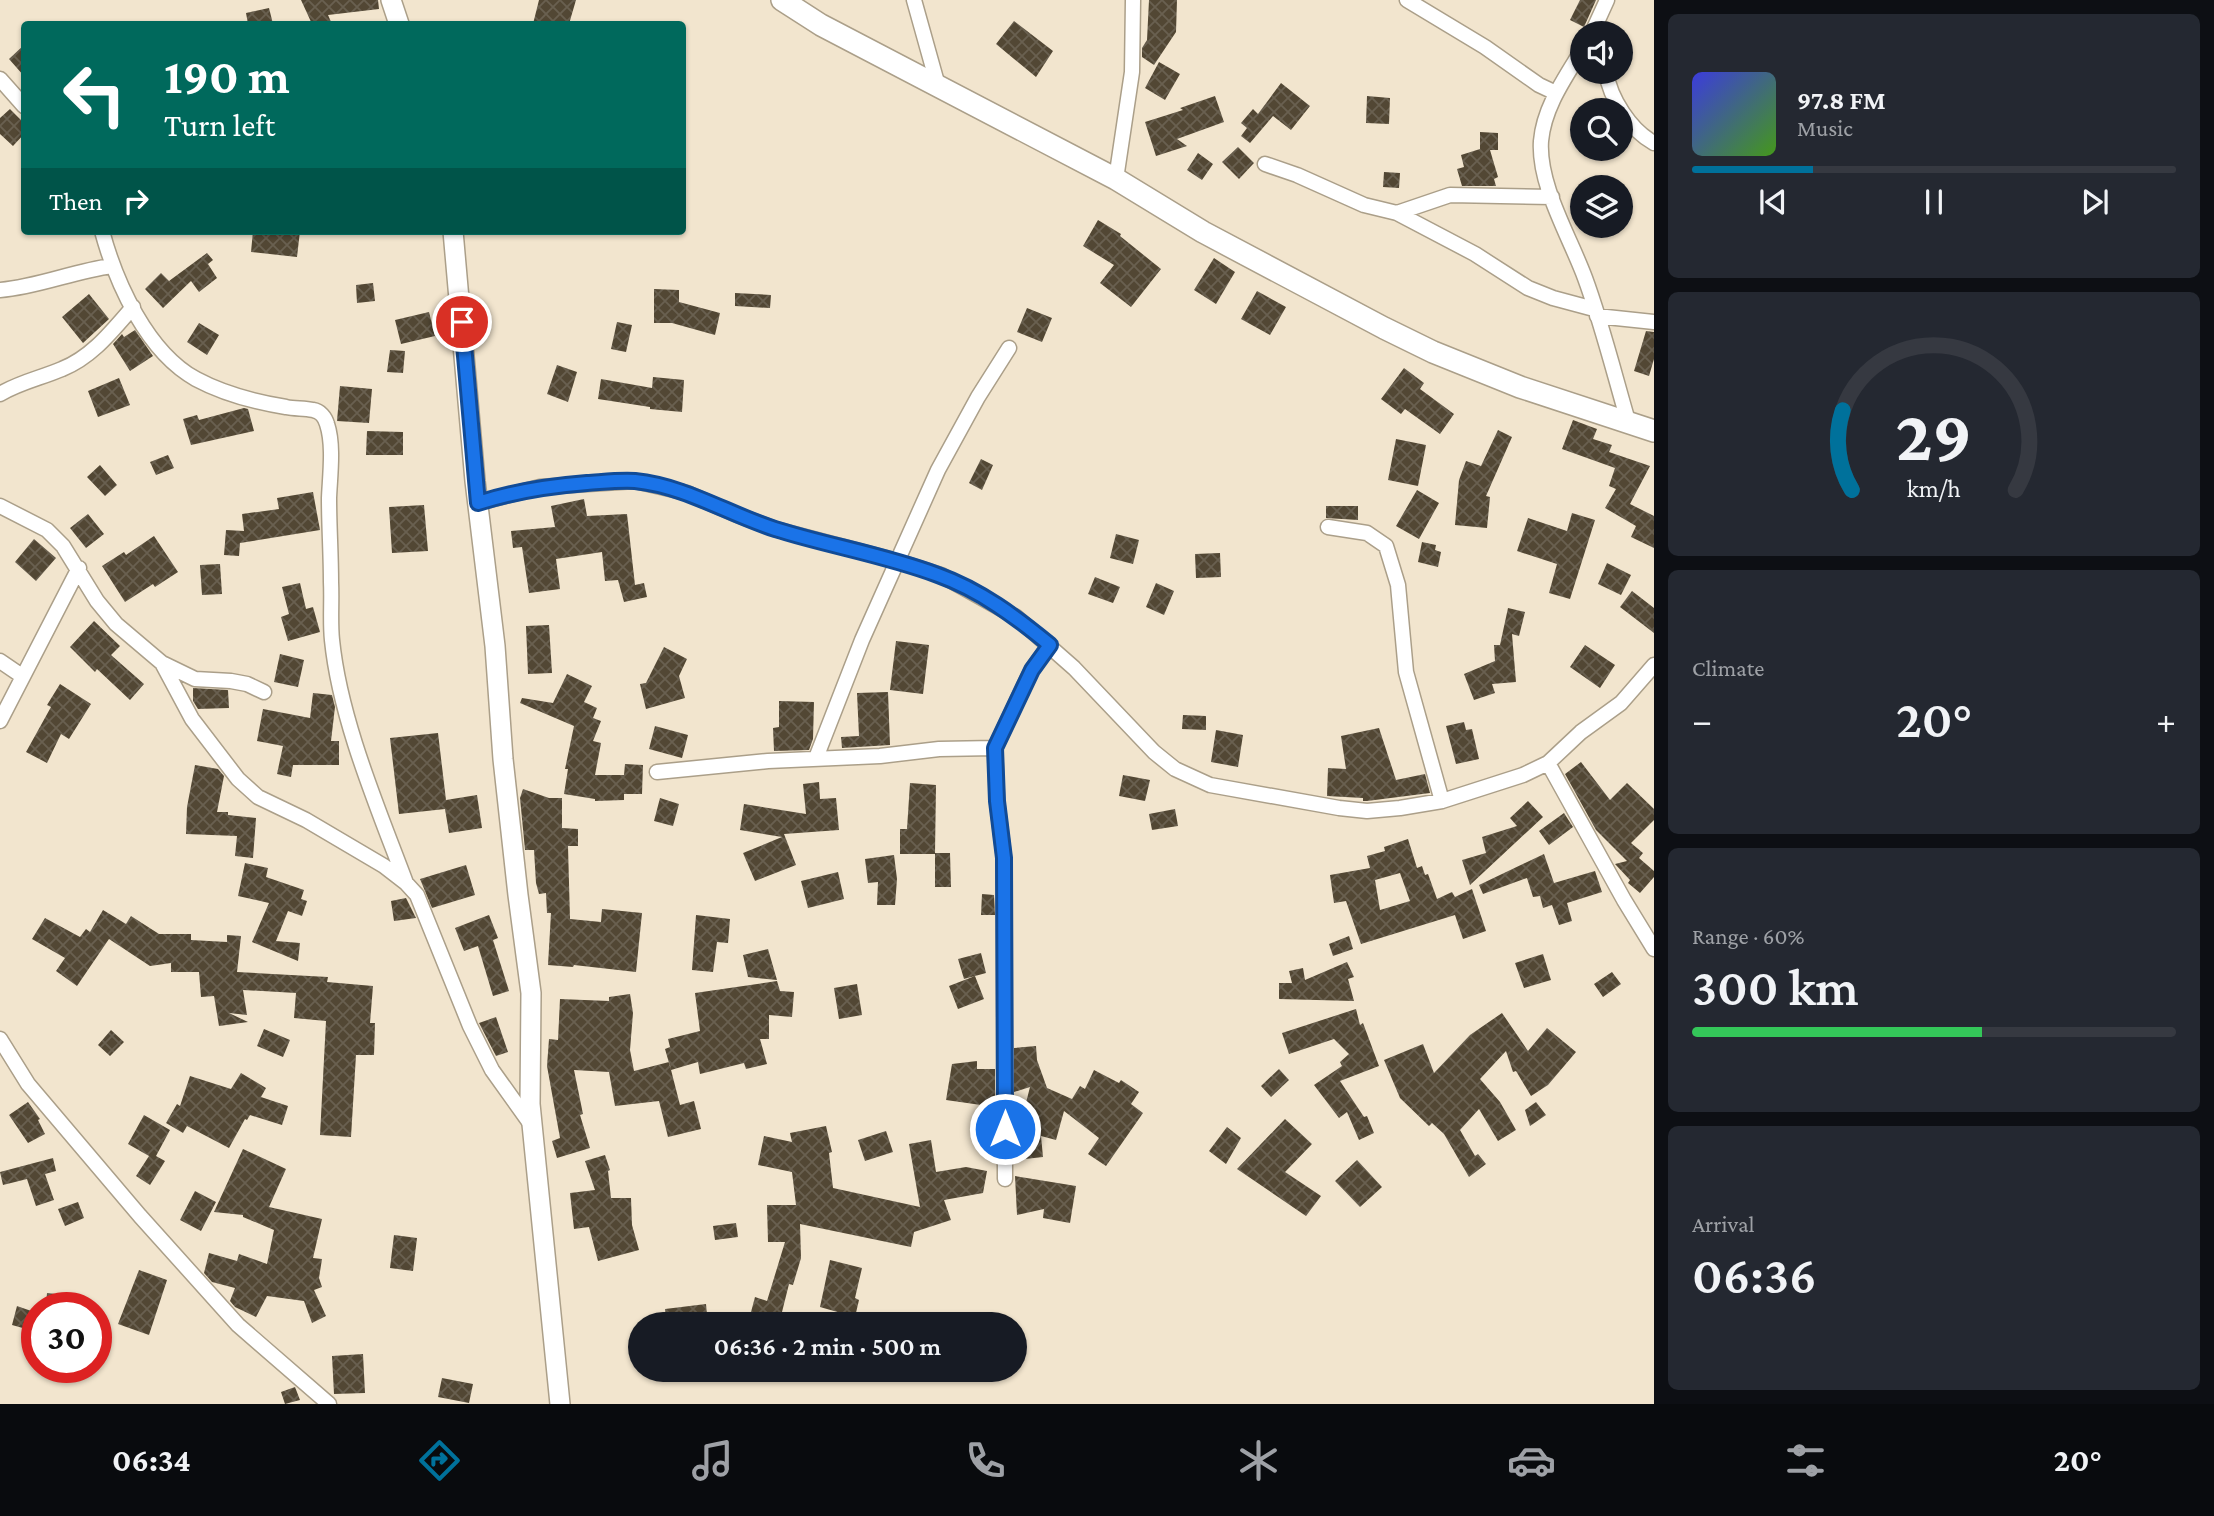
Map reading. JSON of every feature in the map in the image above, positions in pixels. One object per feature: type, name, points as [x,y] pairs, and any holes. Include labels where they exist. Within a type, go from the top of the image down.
[{"type":"main road","points":[[782,0],[821,25],[1116,179],[1203,232],[1433,352],[1520,387],[1654,431]]},
{"type":"street","points":[[391,0],[398,21]]},
{"type":"street","points":[[914,0],[938,86]]},
{"type":"street","points":[[1116,179],[1132,72],[1133,0]]},
{"type":"street","points":[[1407,0],[1485,47],[1539,85],[1556,93]]},
{"type":"street","points":[[1599,21],[1607,0]]},
{"type":"street","points":[[1570,70],[1556,93],[1543,126],[1542,162],[1552,197],[1586,280],[1628,421]]},
{"type":"street","points":[[0,79],[21,103]]},
{"type":"street","points":[[1609,84],[1614,98],[1644,138],[1654,143]]},
{"type":"street","points":[[1265,164],[1364,205],[1397,213],[1475,254],[1528,288],[1595,312],[1654,322]]},
{"type":"street","points":[[1397,213],[1450,195],[1552,197]]},
{"type":"street","points":[[103,235],[112,266],[161,352],[195,378],[235,396],[287,408],[314,410],[323,415],[327,423],[332,640],[341,688],[359,755],[406,883]]},
{"type":"street","points":[[453,235],[478,503],[495,646],[503,759],[531,993],[530,1104],[560,1404]]},
{"type":"street","points":[[0,290],[21,288],[81,270],[112,266]]},
{"type":"street","points":[[0,394],[63,369],[87,355],[133,307]]},
{"type":"street","points":[[816,758],[862,640],[938,470],[1009,348]]},
{"type":"street","points":[[478,503],[511,492],[540,487],[635,481],[687,492],[775,529],[941,575],[1016,617],[1050,645],[1154,752],[1175,769],[1201,782],[1367,811],[1442,801],[1523,775],[1548,763],[1581,732],[1621,702],[1654,665]]},
{"type":"street","points":[[0,506],[47,530],[63,545],[97,601],[116,624],[162,663],[195,679],[247,684],[264,692]]},
{"type":"street","points":[[1328,527],[1367,533],[1386,546],[1398,585],[1406,671],[1442,801]]},
{"type":"street","points":[[0,721],[79,568]]},
{"type":"street","points":[[1005,1179],[1004,858],[997,801],[995,748],[1032,670],[1050,645]]},
{"type":"street","points":[[0,662],[22,676]]},
{"type":"street","points":[[162,663],[192,719],[238,779],[258,797],[384,866],[417,895],[452,985],[492,1070],[533,1128]]},
{"type":"street","points":[[657,772],[768,761],[995,748]]},
{"type":"street","points":[[1548,763],[1654,949]]},
{"type":"street","points":[[0,1039],[28,1084],[140,1216],[238,1325],[329,1404]]},
{"type":"building","points":[[301,0],[378,0],[379,9],[328,15],[331,21],[311,21]]},
{"type":"building","points":[[539,0],[576,0],[570,21],[534,21]]},
{"type":"building","points":[[1149,0],[1177,0],[1176,32],[1154,65],[1142,57],[1142,48],[1147,40]]},
{"type":"building","points":[[1580,0],[1596,0],[1587,21],[1570,20]]},
{"type":"building","points":[[269,8],[272,21],[247,21],[246,13]]},
{"type":"building","points":[[1014,21],[1053,51],[1036,77],[996,44]]},
{"type":"building","points":[[21,48],[21,73],[9,59]]},
{"type":"building","points":[[1159,62],[1180,74],[1165,100],[1145,88]]},
{"type":"building","points":[[1281,83],[1310,106],[1291,130],[1273,116],[1250,143],[1241,136],[1247,128],[1241,123],[1253,109],[1258,114]]},
{"type":"building","points":[[1215,96],[1224,122],[1177,139],[1187,146],[1156,156],[1145,122]]},
{"type":"building","points":[[1367,96],[1390,98],[1389,124],[1366,123]]},
{"type":"building","points":[[10,109],[21,120],[21,137],[13,146],[0,134],[0,118]]},
{"type":"building","points":[[1480,132],[1498,133],[1498,150],[1490,150],[1498,177],[1494,179],[1496,186],[1462,186],[1457,169],[1464,167],[1461,155],[1480,149]]},
{"type":"building","points":[[1238,147],[1254,163],[1239,179],[1222,162]]},
{"type":"building","points":[[1198,153],[1213,164],[1202,180],[1187,170]]},
{"type":"building","points":[[1384,172],[1400,173],[1399,188],[1383,187]]},
{"type":"building","points":[[1098,220],[1121,234],[1120,236],[1161,269],[1131,307],[1100,283],[1114,265],[1083,246]]},
{"type":"building","points":[[253,235],[300,235],[297,257],[251,252]]},
{"type":"building","points":[[207,253],[213,260],[208,264],[217,278],[199,292],[191,281],[163,308],[145,289],[161,273],[169,281]]},
{"type":"building","points":[[1214,258],[1235,272],[1216,304],[1194,290]]},
{"type":"building","points":[[373,283],[375,301],[357,303],[356,285]]},
{"type":"building","points":[[654,289],[679,290],[679,302],[720,313],[715,335],[672,323],[654,323]]},
{"type":"building","points":[[1257,291],[1286,307],[1270,335],[1241,319]]},
{"type":"building","points":[[735,293],[771,295],[770,308],[735,306]]},
{"type":"building","points":[[89,294],[109,319],[83,343],[62,317]]},
{"type":"building","points":[[1027,308],[1052,318],[1042,342],[1017,332]]},
{"type":"building","points":[[429,312],[435,336],[401,344],[395,320]]},
{"type":"building","points":[[617,322],[632,325],[626,352],[611,349]]},
{"type":"building","points":[[199,323],[219,335],[207,355],[187,342]]},
{"type":"building","points":[[135,330],[153,356],[130,371],[113,344],[122,334],[124,337]]},
{"type":"building","points":[[1646,331],[1654,332],[1654,359],[1649,376],[1634,371]]},
{"type":"building","points":[[390,350],[405,351],[403,373],[387,372]]},
{"type":"building","points":[[557,365],[577,372],[568,402],[547,394]]},
{"type":"building","points":[[1404,368],[1424,383],[1420,389],[1454,414],[1440,434],[1405,409],[1401,414],[1381,399]]},
{"type":"building","points":[[653,377],[684,380],[682,412],[598,399],[601,379],[652,388]]},
{"type":"building","points":[[119,378],[130,405],[98,417],[88,391]]},
{"type":"building","points":[[340,386],[372,389],[369,423],[337,421]]},
{"type":"building","points":[[248,409],[254,431],[191,445],[183,419],[197,415],[199,420]]},
{"type":"building","points":[[1573,420],[1597,429],[1593,439],[1612,445],[1609,452],[1650,466],[1630,504],[1654,516],[1654,548],[1631,537],[1636,526],[1605,508],[1616,489],[1609,486],[1615,468],[1562,449]]},
{"type":"building","points":[[1498,430],[1512,437],[1486,496],[1490,497],[1487,528],[1455,525],[1459,480],[1466,461],[1481,466]]},
{"type":"building","points":[[367,431],[403,432],[403,455],[366,455]]},
{"type":"building","points":[[1396,439],[1426,445],[1418,486],[1388,480]]},
{"type":"building","points":[[168,455],[174,468],[156,475],[150,462]]},
{"type":"building","points":[[981,459],[993,465],[982,490],[969,483]]},
{"type":"building","points":[[100,465],[117,485],[105,496],[87,477]]},
{"type":"building","points":[[1417,490],[1439,503],[1419,539],[1396,526]]},
{"type":"building","points":[[313,492],[320,530],[240,543],[239,556],[224,555],[226,530],[244,531],[242,514],[279,509],[277,498]]},
{"type":"building","points":[[584,499],[587,516],[627,514],[635,585],[644,583],[647,597],[624,602],[618,580],[605,581],[602,552],[556,559],[560,589],[529,593],[522,547],[513,548],[511,531],[555,527],[551,506]]},
{"type":"building","points":[[424,505],[428,551],[392,553],[389,507]]},
{"type":"building","points":[[1326,506],[1358,506],[1358,520],[1326,518]]},
{"type":"building","points":[[1572,513],[1595,520],[1570,599],[1549,593],[1557,564],[1517,551],[1528,518],[1567,531]]},
{"type":"building","points":[[88,514],[104,534],[86,548],[70,528]]},
{"type":"building","points":[[1116,534],[1139,540],[1133,564],[1110,558]]},
{"type":"building","points":[[154,536],[178,572],[125,602],[102,566],[124,552],[126,555]]},
{"type":"building","points":[[34,539],[56,558],[36,581],[15,562]]},
{"type":"building","points":[[1422,542],[1436,545],[1435,550],[1441,552],[1438,567],[1418,562]]},
{"type":"building","points":[[1220,553],[1221,577],[1196,578],[1195,554]]},
{"type":"building","points":[[1607,563],[1631,575],[1621,595],[1598,584]]},
{"type":"building","points":[[220,564],[222,594],[202,595],[200,565]]},
{"type":"building","points":[[1095,577],[1120,587],[1113,603],[1088,594]]},
{"type":"building","points":[[300,583],[306,609],[313,607],[320,632],[288,641],[281,617],[289,614],[282,587]]},
{"type":"building","points":[[1156,583],[1174,591],[1164,615],[1146,607]]},
{"type":"building","points":[[1632,591],[1654,608],[1654,633],[1620,607]]},
{"type":"building","points":[[1508,608],[1525,612],[1519,636],[1512,634],[1516,682],[1492,684],[1495,693],[1474,700],[1464,674],[1495,661],[1494,645],[1500,645]]},
{"type":"building","points":[[94,621],[120,646],[111,655],[144,684],[130,700],[97,669],[95,672],[70,647]]},
{"type":"building","points":[[549,625],[552,673],[528,674],[526,626]]},
{"type":"building","points":[[896,641],[929,645],[923,694],[890,690]]},
{"type":"building","points":[[1585,645],[1615,665],[1600,688],[1570,667]]},
{"type":"building","points":[[664,647],[687,659],[679,676],[685,698],[646,709],[640,684],[646,683]]},
{"type":"building","points":[[280,654],[304,660],[298,687],[274,682]]},
{"type":"building","points":[[567,674],[592,686],[584,702],[597,708],[593,718],[601,721],[593,741],[601,743],[595,775],[624,775],[625,764],[643,765],[642,794],[624,794],[624,800],[595,801],[564,794],[568,769],[565,769],[574,726],[520,703],[522,698],[553,703]]},
{"type":"building","points":[[60,684],[91,704],[69,739],[61,734],[47,763],[26,752],[51,707],[47,705]]},
{"type":"building","points":[[193,688],[228,690],[229,708],[198,709],[193,701]]},
{"type":"building","points":[[888,692],[890,745],[842,748],[841,737],[859,736],[857,693]]},
{"type":"building","points":[[313,693],[332,695],[335,707],[331,741],[339,741],[339,765],[293,765],[291,777],[277,774],[283,746],[257,741],[263,709],[310,718]]},
{"type":"building","points":[[779,701],[814,702],[813,739],[809,750],[774,751],[773,728],[779,727]]},
{"type":"building","points":[[1183,715],[1206,716],[1206,730],[1182,729]]},
{"type":"building","points":[[1464,722],[1466,730],[1472,729],[1479,759],[1456,764],[1446,726]]},
{"type":"building","points":[[655,726],[688,735],[682,758],[649,749]]},
{"type":"building","points":[[1379,728],[1396,780],[1425,774],[1430,793],[1367,801],[1363,801],[1363,798],[1327,796],[1328,768],[1346,769],[1341,736]]},
{"type":"building","points":[[1216,730],[1243,735],[1238,767],[1211,762]]},
{"type":"building","points":[[438,733],[446,800],[477,795],[482,828],[449,833],[445,809],[399,814],[390,738]]},
{"type":"building","points":[[1581,762],[1610,800],[1627,783],[1654,809],[1654,820],[1631,843],[1643,853],[1639,858],[1654,871],[1654,877],[1640,893],[1628,883],[1630,880],[1615,864],[1627,861],[1596,830],[1565,774]]},
{"type":"building","points":[[195,765],[218,769],[224,776],[217,812],[256,818],[253,858],[235,856],[237,836],[186,834],[187,807]]},
{"type":"building","points":[[1123,775],[1150,780],[1145,801],[1119,796]]},
{"type":"building","points":[[819,782],[820,799],[836,798],[839,830],[784,834],[796,865],[755,881],[743,853],[782,837],[740,830],[744,804],[806,814],[803,784]]},
{"type":"building","points":[[910,783],[936,785],[935,853],[950,853],[951,887],[935,887],[935,854],[900,854],[900,829],[907,829]]},
{"type":"building","points":[[523,789],[549,798],[562,798],[562,828],[578,829],[578,846],[568,846],[570,919],[601,922],[602,909],[642,913],[636,972],[548,965],[551,913],[547,913],[546,893],[539,894],[536,883],[534,850],[525,850],[520,798]]},
{"type":"building","points":[[660,798],[679,804],[673,826],[654,821]]},
{"type":"building","points":[[1528,801],[1543,817],[1470,885],[1462,860],[1486,853],[1482,837],[1517,826],[1510,818]]},
{"type":"building","points":[[1175,809],[1178,826],[1152,830],[1149,814]]},
{"type":"building","points":[[1564,813],[1573,827],[1549,845],[1539,831]]},
{"type":"building","points":[[1408,839],[1417,868],[1422,866],[1425,875],[1428,874],[1437,899],[1452,892],[1455,897],[1472,889],[1486,931],[1463,939],[1455,915],[1361,944],[1346,901],[1334,903],[1330,875],[1370,868],[1367,856],[1385,851],[1384,847]],"holes":[[[1400,873],[1410,901],[1380,910],[1375,880]]]},
{"type":"building","points":[[1544,854],[1554,883],[1595,871],[1602,892],[1567,903],[1572,921],[1559,925],[1552,905],[1543,908],[1540,896],[1533,897],[1527,878],[1483,894],[1479,885]]},
{"type":"building","points":[[894,855],[897,879],[895,905],[877,905],[878,882],[868,883],[865,859]]},
{"type":"building","points":[[245,863],[268,868],[266,877],[304,890],[301,899],[307,901],[302,916],[288,911],[276,941],[300,943],[298,961],[252,942],[269,903],[238,896]]},
{"type":"building","points":[[466,865],[475,895],[432,908],[420,879]]},
{"type":"building","points":[[838,872],[844,899],[808,908],[801,881]]},
{"type":"building","points":[[982,894],[994,895],[995,915],[981,915]]},
{"type":"building","points":[[406,898],[416,918],[394,921],[391,901]]},
{"type":"building","points":[[103,910],[126,924],[131,916],[159,934],[191,934],[191,940],[227,942],[227,935],[241,936],[237,972],[328,977],[327,982],[373,986],[370,1023],[375,1023],[374,1055],[356,1055],[351,1137],[320,1135],[326,1021],[294,1018],[296,993],[243,990],[247,1015],[229,1013],[248,1022],[219,1026],[214,996],[201,997],[199,972],[171,972],[171,963],[150,966],[109,939],[77,986],[56,971],[65,958],[32,939],[45,918],[80,937],[86,929],[90,932]]},
{"type":"building","points":[[489,915],[498,938],[493,940],[509,991],[493,996],[478,946],[464,951],[455,928]]},
{"type":"building","points":[[696,915],[730,919],[728,943],[717,942],[713,972],[692,970]]},
{"type":"building","points":[[1349,936],[1353,949],[1333,956],[1329,944]]},
{"type":"building","points":[[768,949],[777,980],[748,977],[743,955]]},
{"type":"building","points":[[981,953],[986,973],[964,979],[958,959]]},
{"type":"building","points":[[1543,954],[1551,980],[1524,988],[1515,963]]},
{"type":"building","points":[[1347,962],[1354,977],[1348,979],[1354,1001],[1279,999],[1279,983],[1292,983],[1289,971],[1303,968],[1305,980]]},
{"type":"building","points":[[1612,972],[1621,984],[1603,997],[1594,984]]},
{"type":"building","points":[[975,976],[984,999],[958,1009],[949,986]]},
{"type":"building","points":[[777,981],[780,991],[794,992],[792,1017],[769,1015],[769,1039],[760,1039],[767,1064],[746,1069],[744,1063],[700,1074],[698,1062],[671,1070],[665,1049],[670,1047],[668,1039],[700,1031],[695,993]]},
{"type":"building","points":[[857,984],[862,1015],[839,1019],[834,988]]},
{"type":"building","points":[[630,994],[633,1013],[630,1050],[634,1071],[669,1062],[680,1105],[694,1101],[701,1129],[668,1137],[659,1101],[615,1106],[609,1072],[574,1070],[583,1114],[580,1115],[590,1148],[557,1158],[552,1141],[560,1138],[547,1066],[549,1039],[558,1040],[560,999],[609,1001],[609,997]]},
{"type":"building","points":[[1356,1009],[1360,1025],[1363,1023],[1379,1066],[1340,1081],[1364,1117],[1367,1116],[1374,1133],[1359,1140],[1347,1112],[1339,1118],[1314,1085],[1342,1066],[1340,1062],[1349,1054],[1334,1039],[1289,1054],[1282,1033]]},
{"type":"building","points":[[1502,1013],[1528,1051],[1547,1028],[1576,1052],[1548,1085],[1531,1096],[1516,1071],[1513,1072],[1506,1051],[1480,1079],[1500,1102],[1516,1130],[1498,1141],[1479,1109],[1460,1130],[1475,1156],[1478,1154],[1486,1164],[1469,1177],[1444,1134],[1432,1123],[1429,1126],[1400,1098],[1384,1060],[1423,1044],[1434,1073],[1470,1035]]},
{"type":"building","points":[[496,1017],[508,1052],[496,1056],[479,1023]]},
{"type":"building","points":[[264,1029],[290,1040],[283,1057],[257,1046]]},
{"type":"building","points":[[111,1030],[124,1042],[110,1056],[98,1045]]},
{"type":"building","points":[[1036,1046],[1037,1060],[1047,1088],[1072,1099],[1080,1086],[1085,1089],[1094,1070],[1119,1083],[1121,1080],[1139,1092],[1131,1104],[1143,1113],[1106,1166],[1088,1154],[1099,1138],[1064,1111],[1056,1140],[1041,1136],[1043,1157],[1015,1160],[1015,1146],[1030,1087],[1014,1092],[1014,1048]]},
{"type":"building","points":[[977,1061],[977,1069],[995,1069],[995,1107],[946,1100],[952,1064]]},
{"type":"building","points":[[1279,1069],[1289,1080],[1271,1097],[1261,1086]]},
{"type":"building","points":[[241,1073],[266,1088],[261,1097],[288,1106],[282,1125],[250,1115],[229,1148],[187,1126],[183,1133],[166,1123],[177,1104],[180,1106],[190,1076],[231,1089]]},
{"type":"building","points":[[28,1102],[40,1119],[38,1120],[45,1134],[28,1143],[9,1115]]},
{"type":"building","points":[[1536,1102],[1546,1115],[1530,1126],[1525,1110]]},
{"type":"building","points":[[144,1115],[170,1130],[156,1156],[165,1161],[150,1185],[136,1176],[149,1156],[128,1144]]},
{"type":"building","points":[[1285,1119],[1312,1144],[1285,1172],[1321,1196],[1306,1216],[1237,1169]]},
{"type":"building","points":[[826,1126],[832,1152],[829,1153],[833,1188],[920,1207],[909,1144],[931,1140],[936,1172],[966,1167],[987,1171],[983,1193],[944,1200],[951,1220],[914,1232],[911,1247],[800,1224],[801,1258],[793,1285],[789,1284],[782,1312],[751,1312],[755,1297],[767,1301],[785,1242],[768,1242],[767,1205],[796,1205],[792,1172],[758,1165],[764,1136],[792,1142],[790,1133]]},
{"type":"building","points":[[1227,1127],[1241,1138],[1226,1164],[1209,1151]]},
{"type":"building","points":[[886,1131],[893,1152],[865,1161],[858,1140]]},
{"type":"building","points":[[243,1149],[286,1169],[269,1207],[322,1219],[313,1258],[322,1259],[319,1278],[322,1287],[314,1290],[326,1316],[312,1323],[304,1301],[267,1296],[256,1317],[235,1307],[230,1301],[235,1288],[212,1282],[204,1273],[209,1253],[237,1261],[239,1254],[267,1264],[274,1230],[243,1215],[214,1212]]},
{"type":"building","points":[[605,1155],[610,1170],[611,1198],[631,1198],[632,1225],[639,1250],[598,1261],[589,1227],[574,1229],[570,1193],[595,1190],[585,1161]]},
{"type":"building","points":[[53,1158],[56,1171],[45,1174],[54,1200],[36,1206],[27,1179],[3,1185],[0,1172]]},
{"type":"building","points":[[1357,1160],[1382,1187],[1360,1207],[1335,1181]]},
{"type":"building","points":[[1015,1176],[1076,1186],[1070,1223],[1043,1218],[1044,1209],[1017,1215]]},
{"type":"building","points":[[195,1191],[216,1202],[201,1231],[180,1220]]},
{"type":"building","points":[[78,1202],[84,1218],[65,1226],[58,1209]]},
{"type":"building","points":[[736,1223],[738,1237],[715,1240],[713,1226]]},
{"type":"building","points":[[394,1235],[417,1238],[413,1271],[390,1268]]},
{"type":"building","points":[[830,1260],[862,1268],[855,1298],[859,1300],[856,1312],[838,1312],[820,1307]]},
{"type":"building","points":[[139,1270],[167,1280],[149,1335],[118,1324]]},
{"type":"building","points":[[706,1304],[707,1312],[665,1312],[665,1309]]},
{"type":"building","points":[[17,1306],[21,1307],[21,1328],[12,1325]]},
{"type":"building","points":[[363,1354],[365,1393],[334,1394],[332,1356]]},
{"type":"building","points":[[442,1378],[473,1384],[469,1403],[438,1397]]},
{"type":"building","points":[[295,1387],[300,1400],[285,1404],[281,1392]]},
{"type":"route","points":[[462,322],[478,503],[511,492],[540,487],[612,481],[661,485],[687,492],[775,529],[941,575],[1016,617],[1050,645],[1032,670],[995,748],[997,801],[1004,858],[1005,1129]]}]
